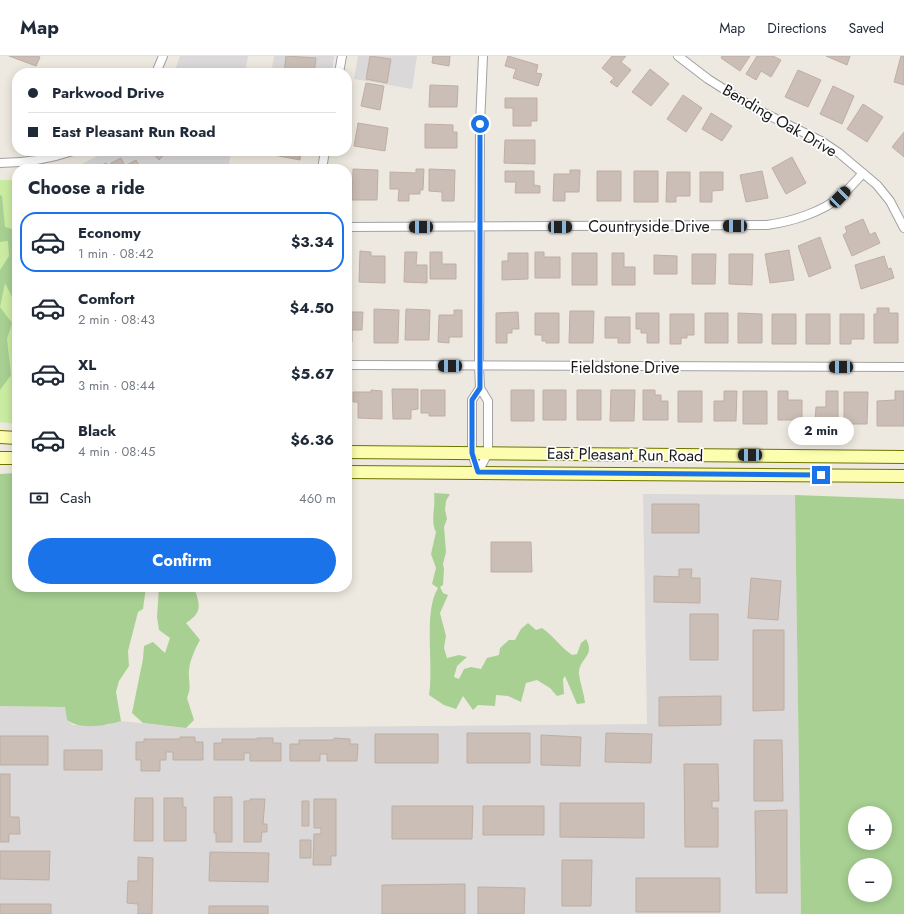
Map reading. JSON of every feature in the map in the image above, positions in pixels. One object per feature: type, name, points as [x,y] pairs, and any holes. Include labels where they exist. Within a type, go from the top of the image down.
[{"type":"main road","points":[[0,437],[12,438]]},
{"type":"main road","name":"East Pleasant Run Road","points":[[352,452],[904,457]]},
{"type":"main road","points":[[720,455],[720,475]]},
{"type":"main road","points":[[0,458],[12,458]]},
{"type":"main road","name":"East Pleasant Run Road","points":[[352,472],[904,476]]},
{"type":"street","points":[[158,68],[163,56]]},
{"type":"street","points":[[340,68],[342,56]]},
{"type":"street","points":[[478,472],[488,453],[488,401],[480,388],[479,366],[483,56]]},
{"type":"street","name":"Bending Oak Drive","points":[[678,56],[708,79],[752,107],[820,142],[839,154],[877,185],[890,201],[904,228]]},
{"type":"street","points":[[0,163],[25,163],[59,156]]},
{"type":"street","name":"Countryside Drive","points":[[352,227],[767,225],[791,222],[840,197],[863,173]]},
{"type":"street","name":"Fieldstone Drive","points":[[352,365],[904,367]]},
{"type":"street","points":[[478,472],[472,453],[472,400],[480,388]]},
{"type":"shaded area","points":[[180,56],[248,56],[246,68],[176,68]]},
{"type":"shaded area","points":[[274,56],[334,56],[333,68],[272,68]]},
{"type":"shaded area","points":[[358,56],[417,56],[412,89],[354,79]]},
{"type":"shaded area","points":[[97,156],[230,156],[229,164],[82,164]]},
{"type":"shaded area","points":[[643,494],[795,495],[801,914],[0,914],[0,706],[65,707],[67,720],[73,725],[108,725],[121,721],[186,728],[647,724]]},
{"type":"green space","points":[[0,180],[12,180],[12,423],[0,422]]},
{"type":"green space","points":[[0,195],[2,196],[5,227],[12,229],[12,297],[5,283],[0,307],[0,270],[9,256],[8,241],[0,242]]},
{"type":"green space","points":[[0,307],[12,323],[7,339],[11,375],[0,390]]},
{"type":"green space","points":[[12,473],[12,592],[145,592],[143,609],[138,612],[128,651],[129,666],[119,681],[116,692],[121,721],[101,726],[86,726],[72,723],[67,720],[65,707],[0,706],[0,474]]},
{"type":"green space","points":[[434,493],[450,494],[446,501],[445,510],[447,519],[444,527],[446,552],[443,564],[443,585],[440,587],[443,593],[448,595],[440,613],[446,636],[444,648],[447,658],[459,655],[467,657],[457,666],[454,677],[459,679],[464,669],[471,667],[481,669],[487,658],[499,655],[500,648],[509,640],[515,640],[521,629],[528,623],[536,630],[542,628],[572,655],[577,654],[581,643],[586,639],[589,645],[589,650],[579,669],[585,703],[577,704],[565,676],[563,679],[564,694],[557,696],[550,688],[537,680],[526,683],[521,702],[508,696],[496,695],[495,706],[478,705],[473,710],[463,696],[456,709],[444,705],[429,695],[431,611],[438,588],[432,584],[436,568],[431,554],[436,532],[433,523]]},
{"type":"green space","points":[[795,495],[904,499],[904,914],[801,914]]},
{"type":"green space","points":[[159,592],[196,592],[199,603],[198,612],[186,623],[200,640],[190,662],[189,670],[190,687],[187,698],[194,720],[186,728],[143,723],[132,713],[143,659],[144,646],[153,642],[165,653],[170,638],[159,630],[157,617]]},
{"type":"building","points":[[9,56],[37,56],[40,57],[36,66]]},
{"type":"building","points":[[286,56],[316,58],[315,68],[285,68]]},
{"type":"building","points":[[370,56],[391,59],[387,83],[366,79]]},
{"type":"building","points":[[433,56],[450,56],[449,66],[432,63]]},
{"type":"building","points":[[508,56],[538,65],[536,73],[542,74],[538,86],[513,78],[516,69],[505,66]]},
{"type":"building","points":[[612,56],[626,56],[621,62],[631,70],[617,87],[610,82],[614,78],[602,68]]},
{"type":"building","points":[[722,56],[750,56],[740,71],[721,58]]},
{"type":"building","points":[[757,56],[773,56],[781,60],[771,77],[761,71],[756,80],[746,74]]},
{"type":"building","points":[[826,56],[850,56],[847,65]]},
{"type":"building","points":[[901,56],[904,56],[904,85],[894,82]]},
{"type":"building","points":[[650,69],[669,84],[651,106],[632,92]]},
{"type":"building","points":[[798,70],[821,80],[808,107],[785,97]]},
{"type":"building","points":[[366,83],[384,86],[380,110],[361,106]]},
{"type":"building","points":[[430,85],[458,86],[457,107],[429,107]]},
{"type":"building","points":[[833,86],[854,96],[842,124],[820,114]]},
{"type":"building","points":[[683,95],[702,108],[686,132],[667,119]]},
{"type":"building","points":[[505,98],[537,98],[537,121],[531,121],[531,126],[513,126],[513,108],[505,108]]},
{"type":"building","points":[[863,104],[883,117],[867,142],[847,129]]},
{"type":"building","points":[[711,113],[732,126],[722,141],[702,129]]},
{"type":"building","points":[[358,123],[388,128],[385,151],[354,146]]},
{"type":"building","points":[[425,124],[453,125],[453,132],[457,132],[457,148],[425,148]]},
{"type":"building","points":[[904,132],[904,157],[892,147]]},
{"type":"building","points":[[505,140],[535,140],[535,164],[504,163]]},
{"type":"building","points":[[155,156],[163,156],[159,160]]},
{"type":"building","points":[[279,156],[300,156],[300,160]]},
{"type":"building","points":[[792,157],[806,183],[786,194],[772,168]]},
{"type":"building","points":[[121,158],[124,164],[112,164]]},
{"type":"building","points":[[136,160],[138,164],[129,164]]},
{"type":"building","points":[[353,169],[378,170],[377,200],[352,200]]},
{"type":"building","points":[[416,169],[424,169],[423,190],[420,190],[420,194],[409,194],[409,201],[398,201],[399,189],[390,189],[390,172],[416,173]]},
{"type":"building","points":[[429,169],[455,170],[454,201],[442,201],[442,192],[429,191]]},
{"type":"building","points":[[570,170],[580,170],[579,192],[565,192],[565,201],[553,201],[554,174],[570,174]]},
{"type":"building","points":[[505,171],[534,171],[534,185],[540,186],[540,193],[515,193],[516,182],[505,182]]},
{"type":"building","points":[[597,171],[621,171],[621,201],[597,201]]},
{"type":"building","points":[[634,171],[658,171],[658,202],[634,202]]},
{"type":"building","points":[[762,171],[768,198],[746,202],[740,175]]},
{"type":"building","points":[[667,172],[690,172],[690,196],[676,196],[676,202],[666,202]]},
{"type":"building","points":[[700,172],[723,172],[723,190],[712,191],[712,202],[700,202]]},
{"type":"building","points":[[863,219],[870,235],[875,232],[880,243],[852,256],[843,235],[847,232],[845,227]]},
{"type":"building","points":[[820,237],[831,268],[809,277],[798,246]]},
{"type":"building","points":[[789,250],[794,280],[770,283],[765,254]]},
{"type":"building","points":[[360,251],[371,252],[371,256],[385,256],[385,283],[359,282]]},
{"type":"building","points":[[405,252],[417,252],[416,265],[427,265],[427,283],[404,282]]},
{"type":"building","points":[[430,252],[442,252],[442,264],[456,264],[456,279],[430,279]]},
{"type":"building","points":[[535,252],[544,252],[544,257],[560,257],[560,278],[535,278]]},
{"type":"building","points":[[508,253],[528,253],[528,279],[502,280],[502,261],[508,261]]},
{"type":"building","points":[[572,253],[597,253],[597,285],[572,285]]},
{"type":"building","points":[[612,253],[624,253],[624,267],[635,267],[635,285],[612,285]]},
{"type":"building","points":[[692,254],[716,254],[715,284],[692,284]]},
{"type":"building","points":[[729,254],[753,254],[752,285],[729,284]]},
{"type":"building","points":[[654,255],[677,256],[677,274],[654,274]]},
{"type":"building","points":[[884,256],[888,269],[891,268],[894,278],[861,289],[855,265]]},
{"type":"building","points":[[877,308],[889,308],[889,313],[898,313],[898,343],[874,343],[874,314],[877,314]]},
{"type":"building","points":[[374,309],[399,310],[398,343],[374,343]]},
{"type":"building","points":[[406,309],[430,310],[429,340],[405,340]]},
{"type":"building","points":[[454,310],[462,310],[462,337],[449,337],[449,343],[438,342],[439,315],[454,315]]},
{"type":"building","points":[[570,311],[594,311],[593,343],[569,343]]},
{"type":"building","points":[[352,312],[363,312],[362,330],[352,330]]},
{"type":"building","points":[[518,312],[519,329],[512,329],[512,333],[507,333],[507,343],[496,343],[496,313]]},
{"type":"building","points":[[535,313],[559,313],[559,343],[546,343],[546,341],[542,341],[542,335],[535,335]]},
{"type":"building","points":[[636,313],[659,313],[659,343],[647,343],[647,333],[641,333],[641,329],[636,329]]},
{"type":"building","points":[[705,313],[728,313],[728,343],[705,343]]},
{"type":"building","points":[[738,313],[762,314],[762,343],[738,343]]},
{"type":"building","points":[[670,314],[694,314],[694,335],[687,335],[687,338],[681,338],[681,344],[670,344]]},
{"type":"building","points":[[772,314],[796,314],[796,344],[772,344]]},
{"type":"building","points":[[806,314],[830,314],[830,344],[806,344]]},
{"type":"building","points":[[840,314],[864,314],[864,339],[851,339],[851,344],[840,344]]},
{"type":"building","points":[[605,317],[630,317],[630,343],[618,343],[618,338],[605,338]]},
{"type":"building","points":[[392,389],[418,389],[418,409],[411,410],[411,419],[393,419]]},
{"type":"building","points":[[371,390],[382,391],[382,419],[358,418],[358,402],[353,402],[353,392],[371,392]]},
{"type":"building","points":[[421,390],[445,390],[445,416],[429,416],[429,413],[421,413]]},
{"type":"building","points":[[511,390],[534,390],[534,421],[511,421]]},
{"type":"building","points":[[543,390],[566,390],[566,420],[543,420]]},
{"type":"building","points":[[577,390],[601,390],[601,420],[577,420]]},
{"type":"building","points":[[611,390],[635,390],[634,421],[610,421]]},
{"type":"building","points":[[643,390],[655,390],[655,395],[661,395],[661,401],[668,401],[668,420],[643,420]]},
{"type":"building","points":[[678,391],[702,391],[702,422],[678,422]]},
{"type":"building","points":[[724,391],[737,391],[736,421],[714,421],[714,401],[724,401]]},
{"type":"building","points":[[743,391],[767,391],[767,424],[743,424]]},
{"type":"building","points":[[778,391],[788,391],[788,400],[802,400],[802,424],[796,424],[796,420],[778,420]]},
{"type":"building","points":[[826,391],[838,391],[838,422],[815,422],[816,407],[826,407]]},
{"type":"building","points":[[895,391],[904,391],[904,426],[877,426],[877,401],[895,400]]},
{"type":"building","points":[[844,392],[868,392],[867,424],[844,424]]},
{"type":"building","points":[[652,504],[699,504],[699,533],[652,533]]},
{"type":"building","points":[[491,542],[531,542],[532,572],[491,572]]},
{"type":"building","points":[[679,569],[692,569],[691,578],[700,578],[700,603],[654,602],[654,576],[679,577]]},
{"type":"building","points":[[751,578],[781,581],[778,620],[748,618]]},
{"type":"building","points":[[690,614],[718,614],[718,660],[690,660]]},
{"type":"building","points":[[753,630],[784,630],[784,710],[753,711]]},
{"type":"building","points":[[721,696],[721,725],[659,726],[659,697]]},
{"type":"building","points":[[467,733],[530,733],[530,763],[467,763]]},
{"type":"building","points":[[606,733],[652,734],[651,763],[605,762]]},
{"type":"building","points":[[375,734],[438,734],[438,763],[375,763]]},
{"type":"building","points":[[541,735],[581,737],[580,766],[541,765]]},
{"type":"building","points":[[0,736],[48,736],[48,765],[0,765]]},
{"type":"building","points":[[180,737],[195,737],[195,742],[203,742],[203,760],[173,760],[173,752],[166,752],[166,760],[160,760],[160,771],[141,771],[141,760],[136,760],[136,742],[144,742],[144,739],[180,739]]},
{"type":"building","points":[[273,738],[273,743],[281,743],[281,761],[250,761],[250,753],[244,753],[244,760],[214,760],[214,743],[222,743],[222,739]]},
{"type":"building","points":[[334,738],[350,739],[350,744],[358,744],[357,761],[327,761],[327,754],[320,754],[320,761],[290,761],[290,744],[299,744],[299,740],[334,740]]},
{"type":"building","points":[[754,740],[782,740],[783,801],[754,801]]},
{"type":"building","points":[[64,750],[102,750],[102,770],[64,770]]},
{"type":"building","points":[[684,764],[718,764],[719,801],[712,801],[712,808],[718,808],[718,847],[685,847]]},
{"type":"building","points":[[0,774],[10,774],[10,817],[19,817],[20,834],[9,834],[9,842],[0,842]]},
{"type":"building","points":[[214,797],[232,797],[232,842],[216,842],[216,833],[214,833]]},
{"type":"building","points":[[135,798],[153,798],[153,841],[134,841]]},
{"type":"building","points":[[164,798],[183,798],[183,807],[186,807],[186,841],[164,841]]},
{"type":"building","points":[[250,799],[265,799],[263,824],[267,824],[267,832],[262,832],[261,842],[244,842],[244,801],[250,801]]},
{"type":"building","points":[[314,799],[336,799],[336,856],[331,856],[331,865],[313,865],[314,834],[321,834],[321,828],[314,828]]},
{"type":"building","points":[[302,801],[309,801],[309,826],[302,826]]},
{"type":"building","points":[[560,803],[644,803],[644,838],[560,837]]},
{"type":"building","points":[[392,806],[473,806],[472,839],[392,839]]},
{"type":"building","points":[[483,806],[544,806],[544,835],[483,835]]},
{"type":"building","points":[[787,810],[787,893],[756,893],[755,811]]},
{"type":"building","points":[[300,840],[311,840],[311,858],[300,858]]},
{"type":"building","points":[[0,851],[50,851],[49,880],[0,879]]},
{"type":"building","points":[[210,852],[269,853],[268,882],[209,881]]},
{"type":"building","points":[[138,857],[153,858],[152,914],[138,914],[138,904],[127,903],[128,881],[138,881]]},
{"type":"building","points":[[562,860],[592,860],[591,906],[562,906]]},
{"type":"building","points":[[636,878],[720,878],[720,912],[636,912]]},
{"type":"building","points":[[465,884],[465,914],[382,914],[382,885]]},
{"type":"building","points":[[478,887],[525,888],[524,914],[478,914]]},
{"type":"building","points":[[0,904],[51,904],[51,914],[0,914]]},
{"type":"building","points":[[209,906],[268,906],[268,914],[209,914]]},
{"type":"route","points":[[480,124],[480,388],[472,400],[472,453],[478,472],[821,475]]}]
